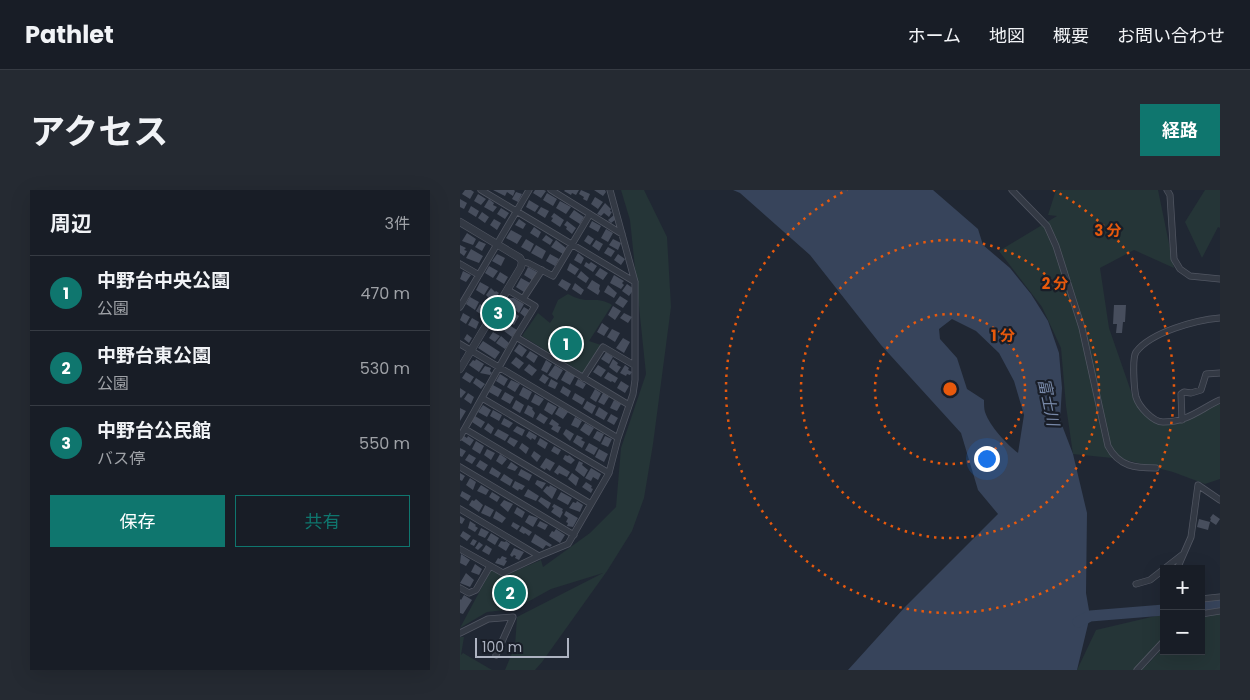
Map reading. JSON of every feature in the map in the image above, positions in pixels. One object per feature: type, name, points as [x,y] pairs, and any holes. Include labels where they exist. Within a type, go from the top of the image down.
[{"type":"street","points":[[481,190],[635,282]]},
{"type":"street","points":[[460,306],[529,190]]},
{"type":"street","points":[[551,190],[622,234]]},
{"type":"street","points":[[460,548],[503,573],[568,544],[609,473],[618,438],[633,394],[635,282],[610,190]]},
{"type":"street","points":[[1012,190],[1047,226],[1056,246],[1082,328],[1108,446],[1112,453],[1131,467],[1156,468]]},
{"type":"street","points":[[1167,190],[1170,195],[1174,259],[1180,269],[1190,276],[1220,279]]},
{"type":"street","points":[[460,222],[520,258],[522,262],[528,263],[553,276],[590,214]]},
{"type":"street","points":[[460,369],[508,290],[522,262]]},
{"type":"street","points":[[460,264],[479,275]]},
{"type":"street","points":[[523,299],[542,270]]},
{"type":"street","points":[[460,437],[535,306],[508,290]]},
{"type":"street","points":[[1220,318],[1174,328],[1148,342],[1137,350],[1133,357],[1136,398],[1153,419],[1162,422],[1182,420],[1220,400]]},
{"type":"street","points":[[516,337],[629,405]]},
{"type":"street","points":[[460,344],[618,438]]},
{"type":"street","points":[[583,378],[603,347],[634,365]]},
{"type":"street","points":[[1182,420],[1181,394],[1201,390],[1206,374],[1220,374]]},
{"type":"street","points":[[482,398],[609,473]]},
{"type":"street","points":[[465,429],[591,504]]},
{"type":"street","points":[[460,467],[574,535]]},
{"type":"street","points":[[1179,565],[1191,537],[1198,485],[1220,500]]},
{"type":"street","points":[[460,509],[539,556]]},
{"type":"street","points":[[1136,584],[1150,580],[1183,554]]},
{"type":"street","points":[[460,588],[469,593],[476,590],[490,566]]},
{"type":"street","points":[[1205,599],[1220,597]]},
{"type":"street","points":[[1205,613],[1220,611]]},
{"type":"street","points":[[460,633],[488,619],[513,617],[496,654]]},
{"type":"street","points":[[1137,670],[1160,645]]},
{"type":"shaded area","points":[[621,190],[644,190],[667,237],[671,307],[644,498],[632,531],[607,571],[542,662],[535,670],[505,670],[515,646],[517,617],[603,573],[551,589],[515,609],[487,612],[460,628],[491,570],[504,576],[541,560],[543,567],[590,533],[616,507],[621,448],[646,374],[630,220]]},
{"type":"shaded area","points":[[1056,190],[1158,190],[1174,268],[1134,250],[1100,268],[1109,328],[1134,400],[1164,423],[1201,414],[1212,406],[1220,404],[1220,479],[1205,484],[1173,472],[1122,459],[1073,454],[1066,406],[1061,348],[1042,307],[999,251],[1057,216],[1048,215]]},
{"type":"shaded area","points":[[1205,190],[1220,190],[1220,228],[1218,227],[1202,258],[1185,222]]},
{"type":"shaded area","points":[[568,294],[580,299],[599,300],[612,305],[589,341],[601,345],[583,373],[522,336],[538,313],[550,323],[554,317],[552,314],[558,300]]},
{"type":"shaded area","points":[[1220,612],[1220,670],[1077,670],[1096,630],[1160,615],[1160,646],[1145,667],[1160,651],[1160,655],[1205,655],[1205,617],[1211,616],[1210,613]]},
{"type":"shaded area","points":[[460,637],[464,637],[461,655],[463,653],[492,670],[460,670]]},
{"type":"water","name":"富士川","points":[[733,190],[933,190],[978,229],[983,245],[1010,268],[1031,294],[1048,321],[1059,353],[1062,388],[1060,420],[1073,454],[1087,513],[1086,593],[1090,616],[1077,670],[848,670],[905,607],[998,514],[978,490],[961,433],[881,345],[810,255],[740,193]],"holes":[[[952,319],[976,331],[999,353],[1014,381],[1024,415],[1018,453],[1004,440],[987,418],[984,400],[967,389],[957,358],[940,339],[939,329]]]},
{"type":"building","points":[[465,190],[474,192],[470,199],[462,194]]},
{"type":"building","points":[[493,190],[515,191],[513,196],[507,192],[505,196]]},
{"type":"building","points":[[535,190],[546,191],[541,198],[533,193]]},
{"type":"building","points":[[565,190],[579,190],[576,195],[572,193],[571,195]]},
{"type":"building","points":[[581,190],[590,194],[587,201],[579,194]]},
{"type":"building","points":[[594,190],[605,190],[606,192],[603,196]]},
{"type":"building","points":[[516,192],[522,194],[518,202],[512,199]]},
{"type":"building","points":[[547,193],[557,199],[553,206],[543,200]]},
{"type":"building","points":[[478,194],[486,199],[481,205],[474,201]]},
{"type":"building","points":[[595,197],[603,202],[598,209],[591,204]]},
{"type":"building","points":[[460,199],[467,203],[464,209],[460,207]]},
{"type":"building","points":[[489,199],[497,207],[493,212],[484,207]]},
{"type":"building","points":[[529,200],[539,206],[535,212],[526,207]]},
{"type":"building","points":[[560,201],[571,207],[566,214],[556,208]]},
{"type":"building","points":[[605,203],[612,212],[609,217],[604,213],[601,216],[597,214]]},
{"type":"building","points":[[471,206],[479,211],[476,217],[468,212]]},
{"type":"building","points":[[541,207],[549,211],[545,218],[537,213]]},
{"type":"building","points":[[501,208],[509,213],[505,219],[497,214]]},
{"type":"building","points":[[574,210],[584,217],[580,224],[569,217]]},
{"type":"building","points":[[482,212],[489,217],[485,223],[478,218]]},
{"type":"building","points":[[554,213],[564,220],[560,227],[551,221]]},
{"type":"building","points":[[614,215],[615,220],[611,223],[608,220]]},
{"type":"building","points":[[494,219],[501,223],[497,230],[490,225]]},
{"type":"building","points":[[519,219],[526,224],[523,229],[515,225]]},
{"type":"building","points":[[567,221],[576,228],[572,234],[564,225]]},
{"type":"building","points":[[592,221],[601,226],[598,232],[589,227]]},
{"type":"building","points":[[534,227],[541,232],[538,238],[530,233]]},
{"type":"building","points":[[606,229],[613,233],[608,242],[601,238]]},
{"type":"building","points":[[511,230],[522,236],[517,244],[506,238]]},
{"type":"building","points":[[467,233],[476,239],[473,245],[462,241]]},
{"type":"building","points":[[546,235],[553,240],[550,245],[542,240]]},
{"type":"building","points":[[588,235],[594,239],[590,245],[584,241]]},
{"type":"building","points":[[526,239],[534,244],[530,252],[521,247]]},
{"type":"building","points":[[613,239],[621,243],[618,250],[609,245]]},
{"type":"building","points":[[556,240],[566,248],[563,254],[551,247]]},
{"type":"building","points":[[596,240],[603,244],[599,251],[592,246]]},
{"type":"building","points":[[479,241],[486,244],[482,251],[475,247]]},
{"type":"building","points":[[460,245],[466,248],[464,250],[467,251],[464,256],[460,253]]},
{"type":"building","points":[[536,245],[546,251],[542,259],[531,253]]},
{"type":"building","points":[[608,247],[615,251],[611,257],[604,253]]},
{"type":"building","points":[[471,249],[483,256],[479,263],[466,258]]},
{"type":"building","points":[[578,253],[584,258],[581,264],[574,260]]},
{"type":"building","points":[[497,254],[505,258],[501,266],[492,261]]},
{"type":"building","points":[[550,254],[559,259],[555,266],[546,261]]},
{"type":"building","points":[[618,254],[625,259],[621,265],[614,260]]},
{"type":"building","points":[[586,262],[589,264],[591,262],[597,266],[593,272],[584,266]]},
{"type":"building","points":[[570,263],[579,269],[575,275],[567,270]]},
{"type":"building","points":[[489,266],[498,271],[493,278],[485,273]]},
{"type":"building","points":[[528,267],[537,272],[532,280],[524,275]]},
{"type":"building","points":[[600,268],[608,273],[603,280],[595,275]]},
{"type":"building","points":[[463,271],[471,275],[466,282],[460,279]]},
{"type":"building","points":[[581,271],[589,278],[586,283],[577,277]]},
{"type":"building","points":[[500,272],[508,277],[504,284],[496,279]]},
{"type":"building","points":[[614,275],[624,281],[621,289],[610,283]]},
{"type":"building","points":[[521,278],[530,283],[524,292],[516,287]]},
{"type":"building","points":[[562,279],[571,284],[567,291],[558,285]]},
{"type":"building","points":[[592,280],[600,285],[598,295],[587,288]]},
{"type":"building","points":[[480,282],[489,287],[484,295],[476,290]]},
{"type":"building","points":[[575,283],[584,290],[581,295],[572,289]]},
{"type":"building","points":[[627,284],[634,289],[629,296],[622,291]]},
{"type":"building","points":[[608,285],[617,293],[614,298],[604,292]]},
{"type":"building","points":[[491,288],[499,293],[494,300],[491,296],[489,298],[486,295]]},
{"type":"building","points":[[620,296],[628,301],[623,308],[615,303]]},
{"type":"building","points":[[470,297],[479,302],[475,310],[466,304]]},
{"type":"building","points":[[509,298],[514,298],[524,304],[519,313],[505,303]]},
{"type":"building","points":[[480,304],[489,309],[485,317],[476,311]]},
{"type":"building","points":[[1114,305],[1126,305],[1122,333],[1116,333],[1117,324],[1113,324]]},
{"type":"building","points":[[613,306],[621,311],[615,320],[608,315]]},
{"type":"building","points":[[505,307],[519,316],[514,325],[499,316]]},
{"type":"building","points":[[524,307],[529,310],[525,317],[520,313]]},
{"type":"building","points":[[463,313],[470,317],[466,324],[460,320]]},
{"type":"building","points":[[624,313],[632,317],[628,323],[620,318]]},
{"type":"building","points":[[499,317],[507,323],[502,330],[494,324]]},
{"type":"building","points":[[472,318],[479,322],[476,329],[468,325]]},
{"type":"building","points":[[602,323],[609,328],[604,336],[597,332]]},
{"type":"building","points":[[509,325],[517,330],[512,337],[504,331]]},
{"type":"building","points":[[612,329],[620,333],[615,342],[607,337]]},
{"type":"building","points":[[493,332],[500,336],[495,342],[489,338]]},
{"type":"building","points":[[467,334],[472,338],[469,343],[464,339]]},
{"type":"building","points":[[501,336],[509,343],[505,349],[496,343]]},
{"type":"building","points":[[623,338],[630,342],[624,353],[616,348]]},
{"type":"building","points":[[483,341],[500,352],[495,359],[478,348]]},
{"type":"building","points":[[519,344],[527,350],[522,357],[514,351]]},
{"type":"building","points":[[530,351],[538,356],[534,363],[526,357]]},
{"type":"building","points":[[606,352],[613,357],[609,364],[601,359]]},
{"type":"building","points":[[516,357],[524,363],[519,369],[511,363]]},
{"type":"building","points":[[476,359],[484,364],[479,372],[469,365]]},
{"type":"building","points":[[613,359],[621,367],[617,373],[609,367]]},
{"type":"building","points":[[546,360],[552,364],[547,373],[541,370]]},
{"type":"building","points":[[529,364],[537,370],[532,376],[524,370]]},
{"type":"building","points":[[555,365],[563,370],[557,380],[548,375]]},
{"type":"building","points":[[598,365],[606,370],[601,377],[593,372]]},
{"type":"building","points":[[625,365],[632,372],[630,375],[627,374],[626,376],[620,373]]},
{"type":"building","points":[[485,366],[491,368],[490,371],[492,373],[490,375],[480,373]]},
{"type":"building","points":[[566,371],[575,376],[570,385],[561,380]]},
{"type":"building","points":[[466,372],[474,377],[470,383],[462,378]]},
{"type":"building","points":[[608,372],[618,378],[615,383],[604,378]]},
{"type":"building","points":[[500,374],[508,379],[504,386],[496,381]]},
{"type":"building","points":[[543,374],[549,378],[545,384],[539,380]]},
{"type":"building","points":[[476,378],[485,384],[481,389],[473,383]]},
{"type":"building","points":[[551,379],[558,383],[555,389],[548,386]]},
{"type":"building","points":[[578,379],[586,384],[583,389],[575,385]]},
{"type":"building","points":[[511,380],[520,384],[515,392],[507,387]]},
{"type":"building","points":[[621,381],[629,386],[625,393],[617,388]]},
{"type":"building","points":[[493,385],[502,390],[498,397],[489,392]]},
{"type":"building","points":[[563,386],[571,391],[568,397],[560,392]]},
{"type":"building","points":[[523,387],[532,392],[528,400],[519,395]]},
{"type":"building","points":[[460,388],[466,392],[461,398],[460,397]]},
{"type":"building","points":[[595,389],[601,393],[596,402],[590,398]]},
{"type":"building","points":[[505,392],[514,397],[510,404],[501,399]]},
{"type":"building","points":[[468,393],[474,397],[471,404],[464,399]]},
{"type":"building","points":[[575,393],[585,399],[582,405],[572,399]]},
{"type":"building","points":[[603,393],[609,397],[604,405],[598,402]]},
{"type":"building","points":[[535,394],[544,399],[539,406],[531,402]]},
{"type":"building","points":[[516,400],[524,405],[520,413],[512,408]]},
{"type":"building","points":[[614,400],[621,404],[617,411],[610,408]]},
{"type":"building","points":[[587,401],[596,406],[592,414],[583,408]]},
{"type":"building","points":[[548,402],[557,407],[552,415],[544,410]]},
{"type":"building","points":[[483,405],[491,410],[487,417],[478,412]]},
{"type":"building","points":[[528,405],[533,408],[535,413],[533,418],[524,413]]},
{"type":"building","points":[[559,407],[568,412],[563,419],[555,414]]},
{"type":"building","points":[[599,407],[608,413],[604,420],[595,415]]},
{"type":"building","points":[[460,408],[466,411],[460,421]]},
{"type":"building","points":[[493,410],[502,415],[499,421],[490,416]]},
{"type":"building","points":[[540,413],[548,418],[544,424],[536,419]]},
{"type":"building","points":[[611,414],[618,418],[614,425],[607,421]]},
{"type":"building","points":[[475,416],[485,422],[481,428],[472,422]]},
{"type":"building","points":[[575,417],[582,421],[578,428],[571,425]]},
{"type":"building","points":[[504,418],[513,423],[509,428],[501,424]]},
{"type":"building","points":[[552,419],[561,427],[558,433],[551,429],[553,426],[549,424]]},
{"type":"building","points":[[488,423],[494,428],[491,434],[484,429]]},
{"type":"building","points":[[585,423],[594,428],[589,436],[580,430]]},
{"type":"building","points":[[517,426],[525,430],[522,436],[513,431]]},
{"type":"building","points":[[498,429],[509,435],[505,441],[494,435]]},
{"type":"building","points":[[566,429],[574,434],[570,441],[563,434]]},
{"type":"building","points":[[529,431],[537,436],[535,440],[532,438],[531,440],[526,436]]},
{"type":"building","points":[[597,431],[604,434],[600,442],[593,438]]},
{"type":"building","points":[[577,435],[583,438],[581,440],[585,442],[582,448],[573,442]]},
{"type":"building","points":[[464,436],[474,440],[470,446],[461,440]]},
{"type":"building","points":[[605,436],[612,439],[608,447],[601,444]]},
{"type":"building","points":[[510,437],[518,441],[514,447],[507,442]]},
{"type":"building","points":[[540,438],[548,443],[545,449],[537,444]]},
{"type":"building","points":[[476,441],[484,446],[480,454],[472,449]]},
{"type":"building","points":[[522,443],[529,448],[526,454],[519,448]]},
{"type":"building","points":[[589,443],[598,448],[594,455],[585,450]]},
{"type":"building","points":[[554,446],[561,450],[558,455],[551,451]]},
{"type":"building","points":[[460,448],[466,451],[462,457],[460,456]]},
{"type":"building","points":[[487,449],[495,453],[491,460],[484,455]]},
{"type":"building","points":[[599,449],[608,454],[604,462],[595,457]]},
{"type":"building","points":[[534,451],[541,456],[537,462],[531,456]]},
{"type":"building","points":[[469,454],[476,458],[472,464],[465,460]]},
{"type":"building","points":[[500,454],[507,459],[502,465],[496,461]]},
{"type":"building","points":[[565,455],[569,455],[575,460],[571,464],[567,462],[563,459]]},
{"type":"building","points":[[546,458],[555,463],[550,471],[540,467]]},
{"type":"building","points":[[480,460],[488,465],[484,471],[476,466]]},
{"type":"building","points":[[579,461],[588,470],[584,477],[575,470]]},
{"type":"building","points":[[511,462],[518,467],[515,471],[507,468]]},
{"type":"building","points":[[559,465],[570,472],[567,477],[554,472]]},
{"type":"building","points":[[492,467],[501,473],[498,478],[489,473]]},
{"type":"building","points":[[591,468],[601,474],[598,480],[593,477],[591,481],[585,478]]},
{"type":"building","points":[[521,469],[532,475],[529,481],[518,475]]},
{"type":"building","points":[[460,473],[465,476],[462,481],[460,480]]},
{"type":"building","points":[[572,473],[579,478],[576,486],[568,479]]},
{"type":"building","points":[[504,474],[513,480],[510,486],[500,480]]},
{"type":"building","points":[[470,478],[476,482],[473,490],[466,485]]},
{"type":"building","points":[[537,480],[546,483],[542,489],[535,484]]},
{"type":"building","points":[[515,481],[525,486],[522,490],[519,489],[518,491],[512,487]]},
{"type":"building","points":[[586,482],[592,486],[591,493],[582,487]]},
{"type":"building","points":[[481,485],[489,490],[486,495],[477,491]]},
{"type":"building","points":[[550,485],[557,489],[552,499],[543,491]]},
{"type":"building","points":[[528,489],[539,496],[536,501],[524,496]]},
{"type":"building","points":[[462,491],[471,496],[468,501],[460,496]]},
{"type":"building","points":[[492,492],[500,497],[497,502],[489,497]]},
{"type":"building","points":[[561,492],[572,498],[568,505],[557,499]]},
{"type":"building","points":[[541,497],[551,503],[548,509],[538,501]]},
{"type":"building","points":[[476,499],[483,505],[479,512],[469,505],[472,500]]},
{"type":"building","points":[[504,500],[513,504],[508,512],[500,505]]},
{"type":"building","points":[[577,501],[583,505],[580,512],[569,508],[573,502],[576,503]]},
{"type":"building","points":[[554,504],[563,509],[560,518],[551,512]]},
{"type":"building","points":[[485,505],[494,510],[490,517],[481,513]]},
{"type":"building","points":[[517,507],[525,512],[522,518],[514,513]]},
{"type":"building","points":[[496,511],[506,518],[502,523],[493,518]]},
{"type":"building","points":[[566,511],[578,518],[573,527],[567,526],[568,518],[564,515]]},
{"type":"building","points":[[1213,514],[1220,519],[1216,525],[1210,521]]},
{"type":"building","points":[[529,515],[538,518],[533,527],[525,522]]},
{"type":"building","points":[[460,516],[465,519],[462,524],[460,523]]},
{"type":"building","points":[[1199,519],[1210,522],[1208,530],[1197,527]]},
{"type":"building","points":[[470,521],[478,528],[475,532],[468,528]]},
{"type":"building","points":[[540,521],[548,525],[545,530],[537,526]]},
{"type":"building","points":[[513,522],[520,526],[517,530],[511,526]]},
{"type":"building","points":[[522,526],[532,532],[529,536],[519,531]]},
{"type":"building","points":[[481,528],[489,532],[485,538],[478,535]]},
{"type":"building","points":[[556,529],[565,535],[560,543],[549,536]]},
{"type":"building","points":[[463,531],[471,536],[467,541],[460,536]]},
{"type":"building","points":[[491,533],[499,538],[495,545],[487,540]]},
{"type":"building","points":[[535,534],[552,545],[550,547],[546,545],[543,549],[531,542]]},
{"type":"building","points":[[473,539],[477,541],[474,546],[470,544]]},
{"type":"building","points":[[501,541],[506,541],[510,544],[506,551],[498,546]]},
{"type":"building","points":[[479,542],[483,545],[478,550],[475,548]]},
{"type":"building","points":[[486,545],[492,549],[489,555],[482,551]]},
{"type":"building","points":[[514,548],[524,552],[519,560],[515,558],[516,556],[512,557],[510,555]]},
{"type":"building","points":[[461,554],[470,560],[466,566],[460,563]]},
{"type":"building","points":[[502,556],[507,558],[504,566],[495,563]]},
{"type":"building","points":[[475,564],[482,569],[479,575],[471,572]]},
{"type":"building","points":[[466,573],[474,580],[470,587],[460,583]]},
{"type":"building","points":[[464,595],[472,600],[463,614],[460,613],[460,599]]},
{"type":"waterway","points":[[1205,606],[1220,604]]},
{"type":"waterway","points":[[1078,622],[1090,616],[1160,610]]},
{"type":"place","name":"中野台公民館","points":[[498,313]]},
{"type":"place","name":"中野台中央公園","points":[[566,344]]},
{"type":"place","name":"中野台東公園","points":[[510,593]]}]
